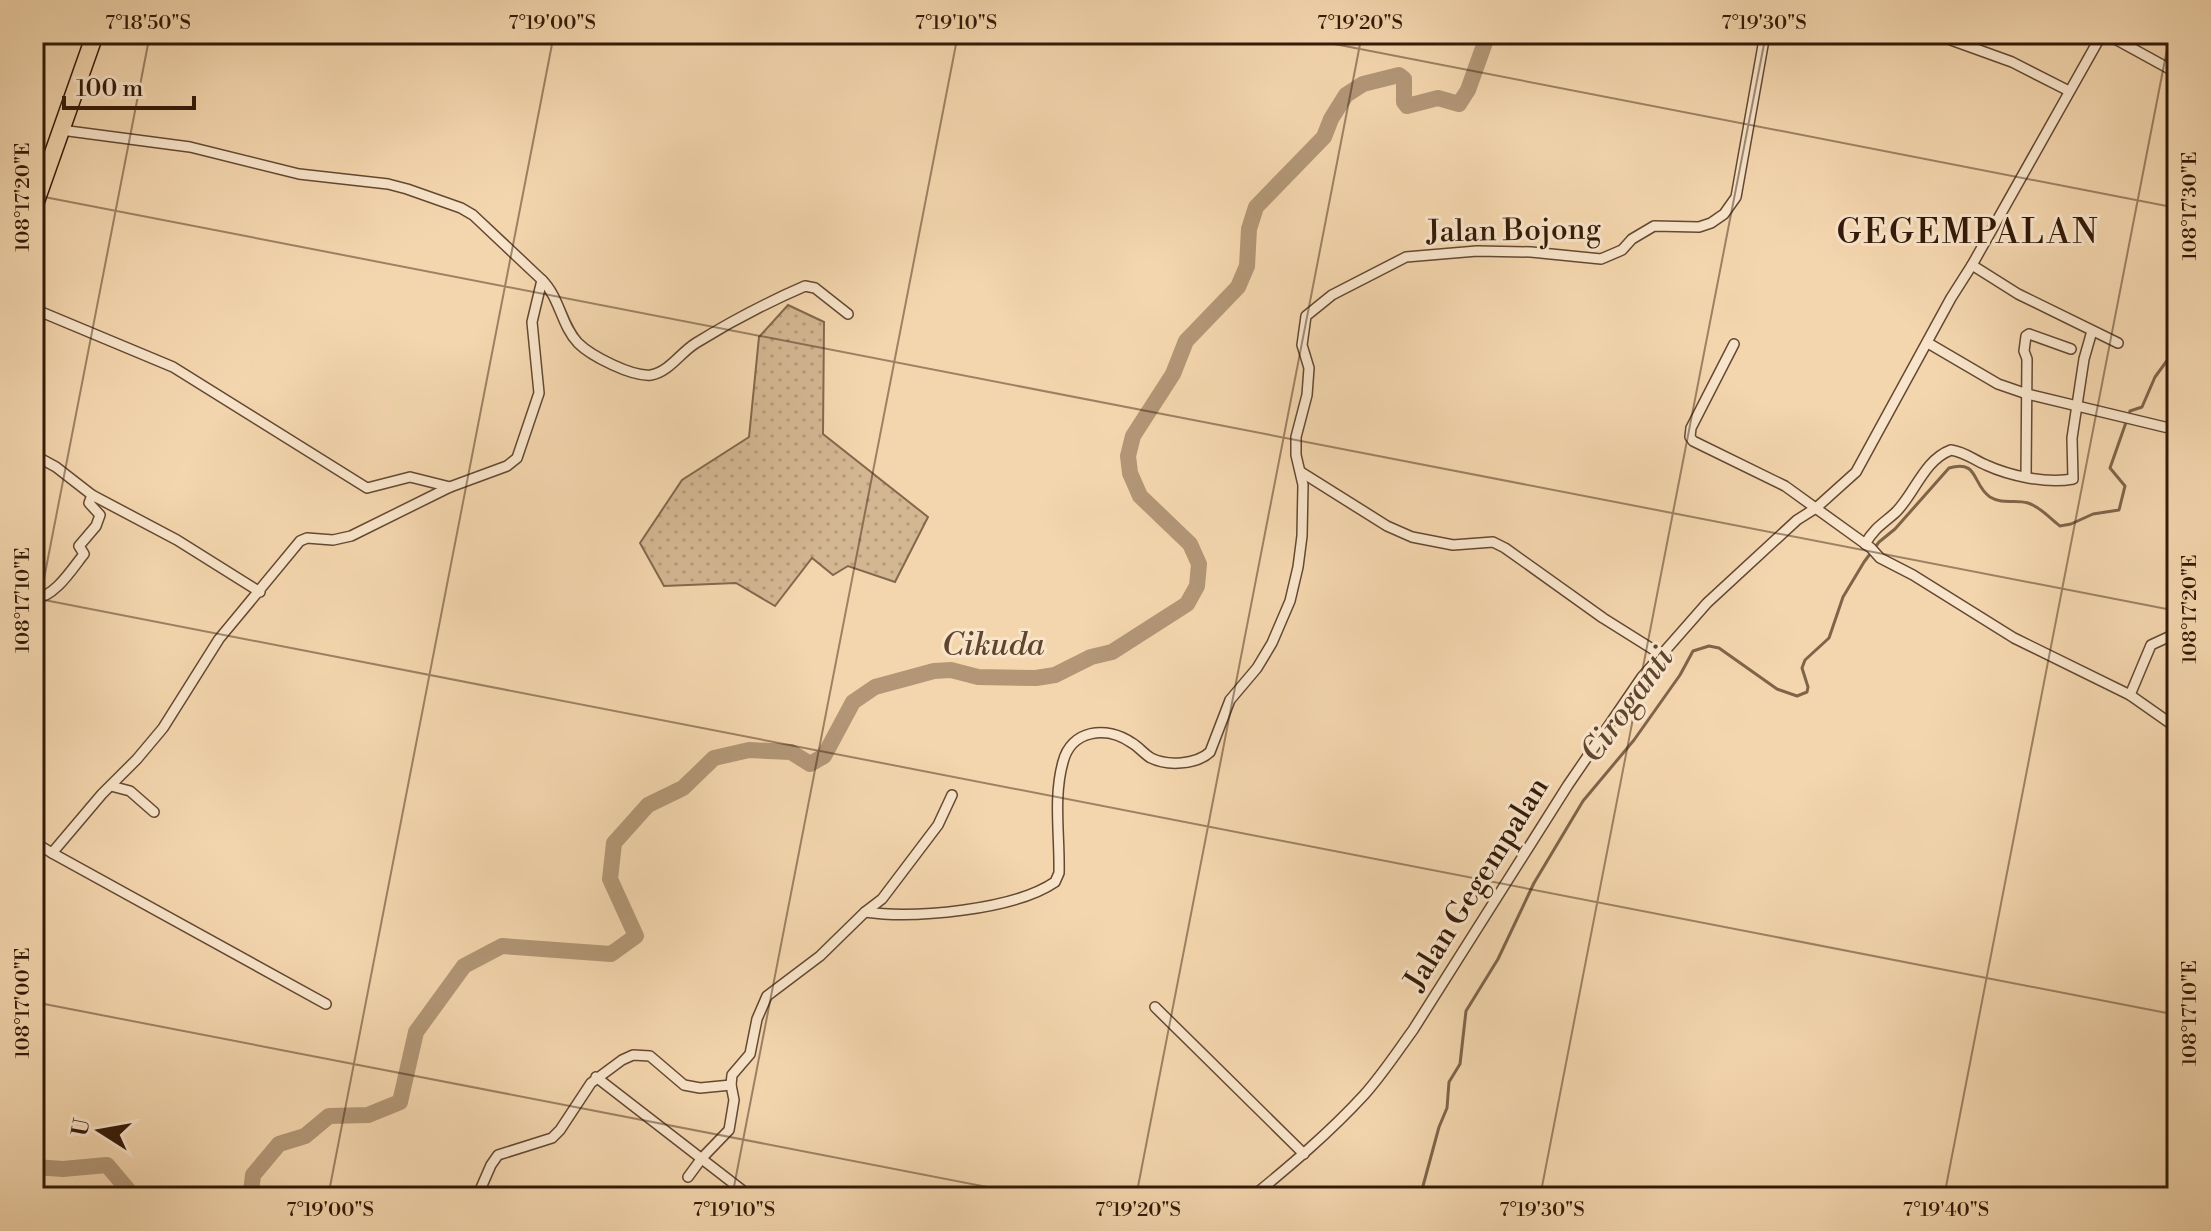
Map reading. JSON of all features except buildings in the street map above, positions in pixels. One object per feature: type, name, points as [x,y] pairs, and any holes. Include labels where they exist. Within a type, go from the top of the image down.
[{"type":"highway","points":[[34,207],[95,34]]},
{"type":"street","name":"Jalan Bojong","points":[[865,912],[944,913],[1011,901],[1055,882],[1059,873],[1058,813],[1063,762],[1070,745],[1078,737],[1109,734],[1131,742],[1152,758],[1167,763],[1205,757],[1210,752],[1230,700],[1266,655],[1290,601],[1302,536],[1303,485],[1296,455],[1296,437],[1307,395],[1309,368],[1302,345],[1306,316],[1332,295],[1406,257],[1477,251],[1531,252],[1601,259],[1622,250],[1632,239],[1654,226],[1699,227],[1711,223],[1724,214],[1736,197],[1765,34]]},
{"type":"street","points":[[2104,34],[2177,73]]},
{"type":"street","name":"Jalan Gegempalan","points":[[1252,1197],[1304,1154],[1365,1093],[1405,1041],[1568,785],[1642,677],[1707,603],[1797,520],[1816,508],[1856,472],[1951,298],[2104,34]]},
{"type":"street","points":[[1951,40],[2012,62],[2069,91]]},
{"type":"street","points":[[61,130],[190,147],[299,174],[407,189],[473,215],[542,280],[558,302],[567,328],[580,345],[605,361],[647,375],[675,361],[696,343],[805,286],[815,288],[848,314]]},
{"type":"street","points":[[1972,265],[2018,294],[2118,343]]},
{"type":"street","points":[[52,853],[163,728],[219,639],[300,541],[351,536],[450,487],[507,466],[519,452],[539,393],[532,322],[542,280]]},
{"type":"street","points":[[34,309],[173,367],[367,488],[410,477],[450,487]]},
{"type":"street","points":[[1868,546],[1874,529],[1895,513],[1931,464],[1945,453],[1958,451],[2000,471],[2026,476],[2074,478],[2072,438],[2084,359],[2092,331]]},
{"type":"street","points":[[2026,476],[2027,359],[2024,351],[2027,335],[2071,349]]},
{"type":"street","points":[[1928,343],[1998,384],[2127,420],[2177,430]]},
{"type":"street","points":[[1734,344],[1691,428],[1691,439],[1785,486],[1880,558],[1935,588],[2014,638],[2130,695],[2177,728]]},
{"type":"street","points":[[34,455],[56,467],[92,495],[177,540],[260,592]]},
{"type":"street","points":[[1301,472],[1387,526],[1412,537],[1453,545],[1493,542],[1505,548],[1603,618],[1662,655]]},
{"type":"street","points":[[34,599],[42,598],[51,591],[84,554],[79,546],[96,526],[100,515],[89,503],[92,495]]},
{"type":"street","points":[[2130,695],[2151,645],[2177,633]]},
{"type":"street","points":[[111,786],[130,791],[154,812]]},
{"type":"street","points":[[688,1177],[729,1130],[734,1100],[731,1085],[734,1071],[750,1054],[757,1019],[767,996],[820,956],[865,912],[878,904],[946,813],[952,795]]},
{"type":"street","points":[[34,842],[326,1004]]},
{"type":"street","points":[[1155,1007],[1304,1154]]},
{"type":"street","points":[[477,1197],[498,1155],[552,1138],[596,1077],[622,1060],[643,1054],[658,1062],[684,1085],[700,1088],[731,1085]]},
{"type":"street","points":[[596,1077],[751,1197]]},
{"type":"shaded area","points":[[788,305],[824,322],[823,434],[928,517],[895,582],[848,566],[833,575],[812,558],[775,606],[736,583],[664,586],[640,543],[682,480],[749,437],[759,337]]},
{"type":"waterway","name":"Cikuda","points":[[246,1197],[251,1192],[253,1175],[279,1144],[305,1136],[329,1116],[368,1115],[400,1102],[416,1032],[464,966],[502,946],[611,954],[636,936],[610,879],[614,843],[648,805],[683,788],[714,758],[749,750],[791,752],[810,764],[824,756],[853,702],[875,687],[934,671],[951,670],[978,677],[1036,678],[1055,675],[1091,657],[1112,652],[1187,604],[1197,586],[1199,564],[1190,544],[1140,496],[1130,473],[1128,456],[1133,436],[1173,374],[1186,341],[1238,287],[1247,266],[1249,229],[1256,207],[1324,137],[1346,95],[1363,84],[1399,75],[1404,79],[1404,102],[1407,106],[1438,98],[1459,104],[1468,90],[1488,34]]},
{"type":"waterway","name":"Ciroganti","points":[[1420,1197],[1447,1108],[1449,1082],[1460,1064],[1466,1011],[1498,959],[1534,883],[1583,801],[1634,740],[1680,675],[1693,651],[1709,646],[1719,648],[1777,689],[1797,696],[1807,692],[1802,668],[1805,660],[1829,638],[1843,597],[1864,562],[1949,468],[1966,467],[1990,497],[2033,505],[2060,526],[2093,514],[2119,510],[2125,486],[2110,468],[2130,411],[2142,407],[2155,377],[2177,347]]},
{"type":"waterway","name":"Cikuda","points":[[34,1167],[63,1169],[107,1165],[134,1197]]},
{"type":"district","name":"GEGEMPALAN","points":[[1968,233]]}]
